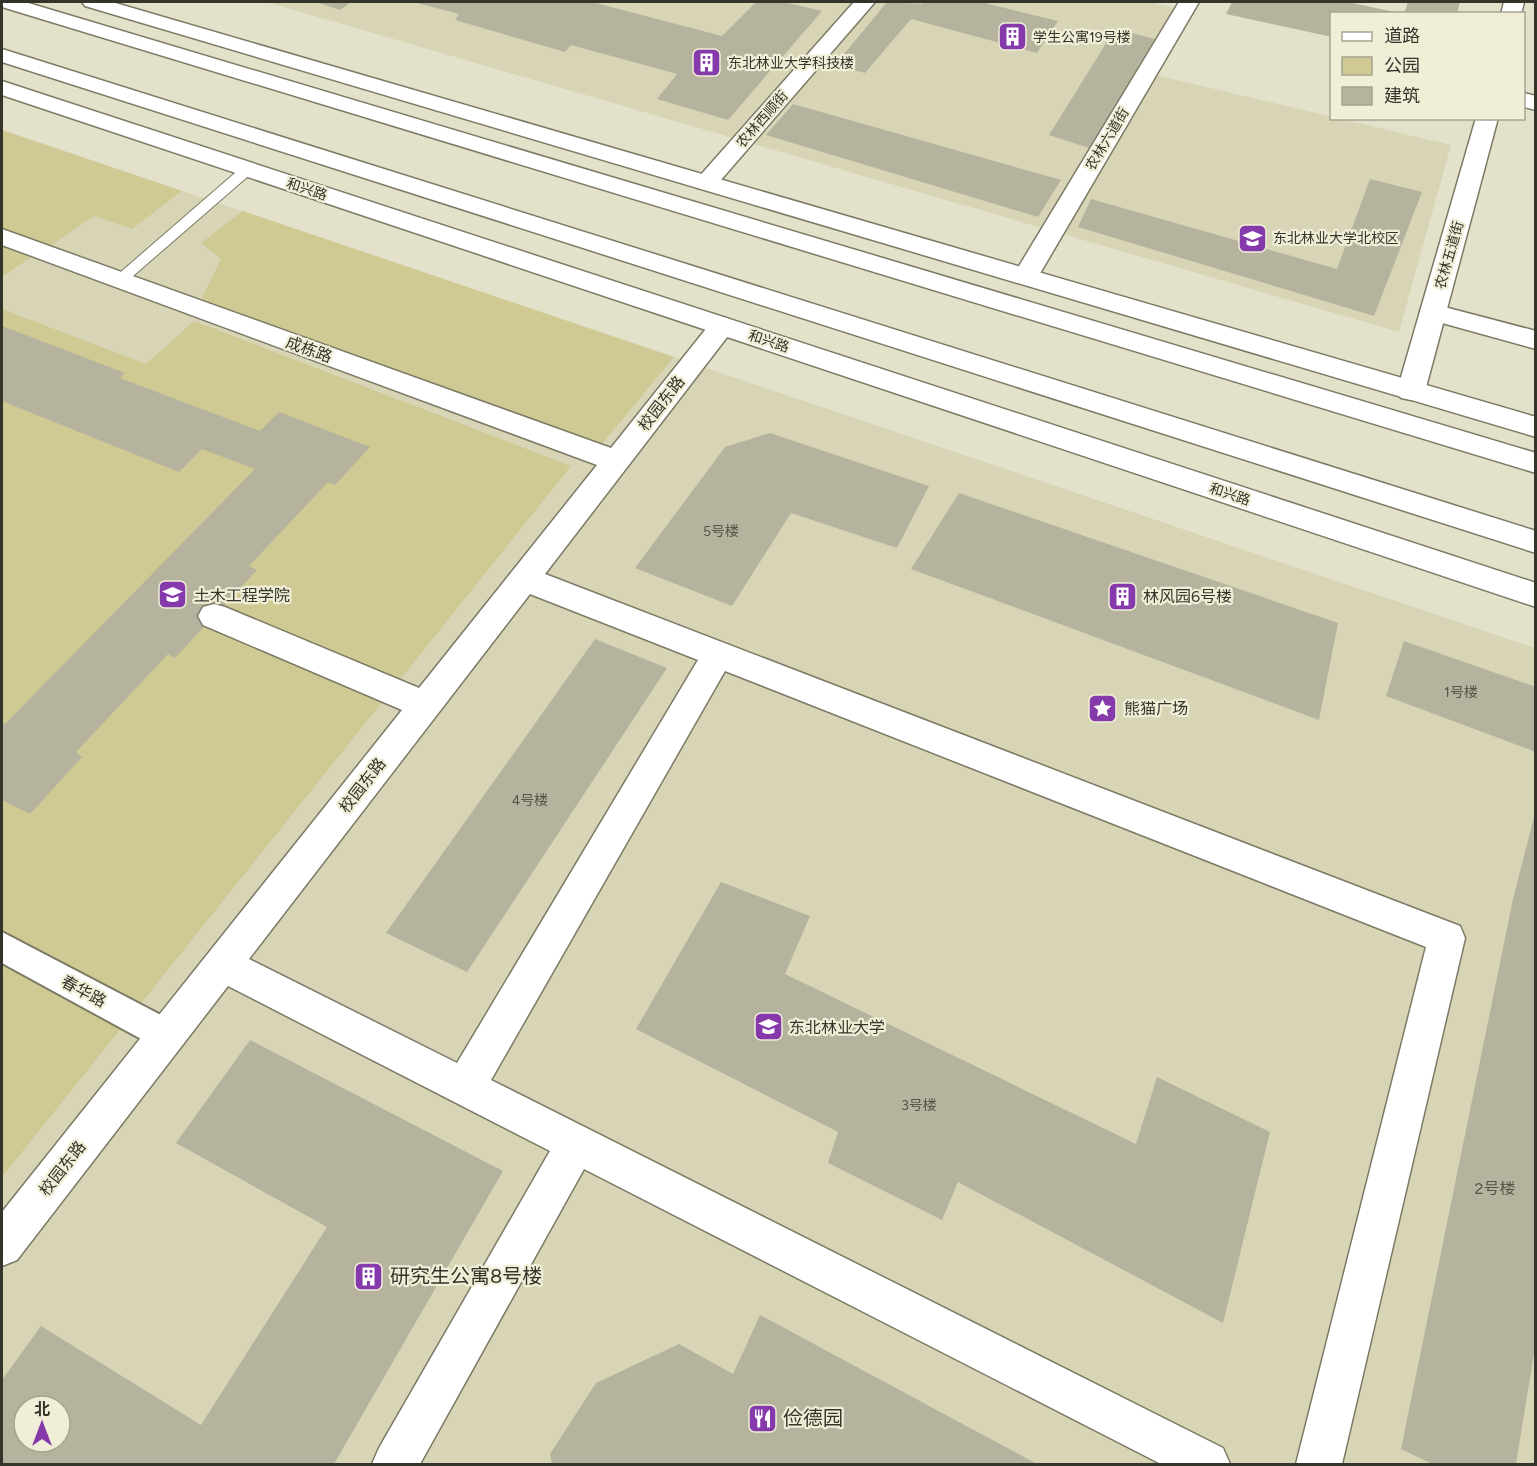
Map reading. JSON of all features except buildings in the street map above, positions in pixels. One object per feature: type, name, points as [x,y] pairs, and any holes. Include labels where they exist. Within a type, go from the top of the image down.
[{"type":"main road","points":[[5,2],[1536,463]]},
{"type":"main road","points":[[92,2],[1536,427]]},
{"type":"main road","name":"农林西顺街","points":[[706,183],[865,2]]},
{"type":"main road","name":"农林六道街","points":[[1026,276],[1189,2]]},
{"type":"main road","points":[[2,55],[1536,542]]},
{"type":"main road","name":"和兴路","points":[[2,88],[1536,595]]},
{"type":"main road","name":"农林五道街","points":[[1411,391],[1486,120]]},
{"type":"main road","name":"成栋路","points":[[2,237],[616,461]]},
{"type":"main road","points":[[1433,312],[1536,340]]},
{"type":"main road","name":"校园东路","points":[[2,1245],[722,326]]},
{"type":"main road","points":[[524,579],[1447,938],[1319,1464]]},
{"type":"main road","points":[[214,616],[425,705]]},
{"type":"main road","points":[[465,1087],[718,654]]},
{"type":"main road","points":[[222,964],[1207,1464]]},
{"type":"main road","points":[[395,1464],[576,1144]]},
{"type":"street","name":"春华路","points":[[2,948],[166,1035]]},
{"type":"lane","points":[[120,280],[248,169]]},
{"type":"shaded area","name":"东北林业大学北校区","points":[[266,2],[1149,2],[1180,9],[1143,72],[1330,116],[1330,120],[1346,120],[1451,145],[1399,332]]},
{"type":"shaded area","name":"东北林业大学","points":[[2,130],[1535,648],[1535,1464],[2,1464]]},
{"type":"green space","points":[[2,130],[182,191],[132,229],[94,216],[50,246],[2,228]]},
{"type":"green space","points":[[243,211],[674,357],[602,444],[201,300],[221,259],[201,243]]},
{"type":"green space","points":[[2,244],[33,256],[2,277]]},
{"type":"green space","points":[[2,309],[146,364],[194,321],[571,466],[2,1177]]},
{"type":"place","name":"学生公寓19号楼","points":[[1012,37]]},
{"type":"place","name":"东北林业大学科技楼","points":[[707,63]]},
{"type":"place","name":"东北林业大学北校区","points":[[1252,238]]},
{"type":"place","name":"土木工程学院","points":[[173,595]]},
{"type":"place","name":"林风园6号楼","points":[[1122,596]]},
{"type":"place","name":"熊猫广场","points":[[1103,708]]},
{"type":"place","name":"东北林业大学","points":[[768,1027]]},
{"type":"place","name":"研究生公寓8号楼","points":[[369,1276]]},
{"type":"place","name":"俭德园","points":[[762,1418]]}]
